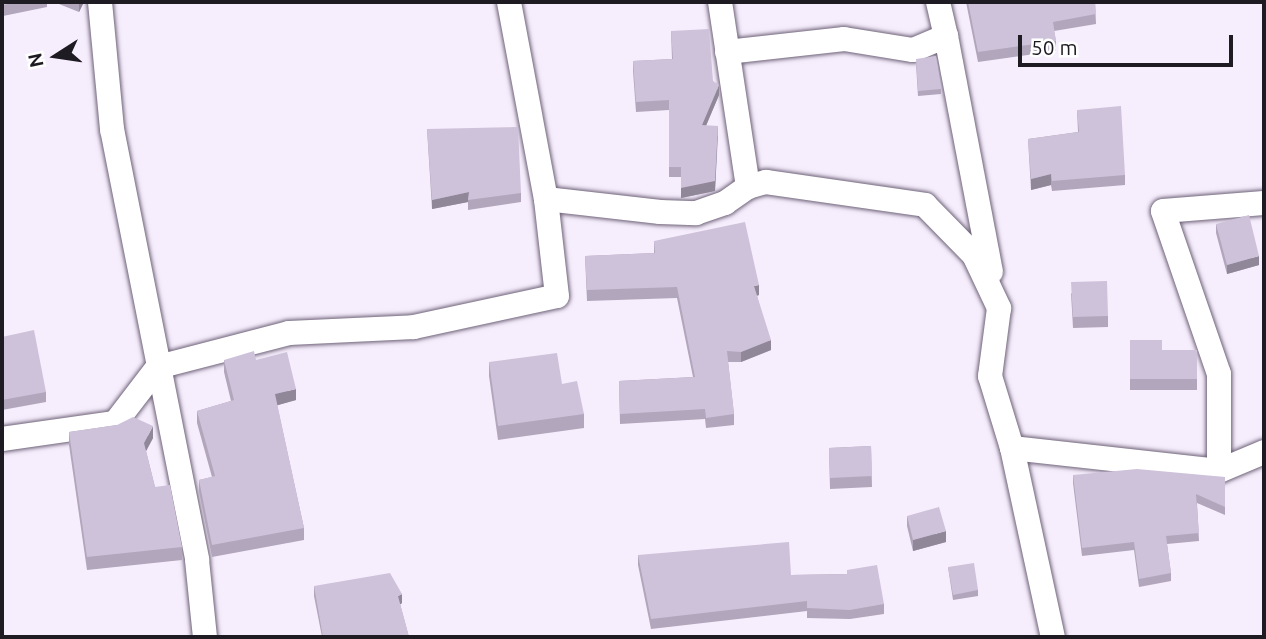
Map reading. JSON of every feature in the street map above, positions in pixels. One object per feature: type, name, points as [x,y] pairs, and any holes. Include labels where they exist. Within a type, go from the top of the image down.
[{"type":"street","points":[[100,2],[113,129],[197,560],[205,637]]},
{"type":"street","points":[[2,439],[116,423],[158,367],[289,333],[414,327],[557,296],[546,199],[509,2]]},
{"type":"street","points":[[720,2],[748,187]]},
{"type":"street","points":[[938,2],[947,36],[975,201],[999,308],[990,376],[1012,448],[1053,637]]},
{"type":"street","points":[[727,52],[844,39],[913,50],[947,36]]},
{"type":"street","points":[[546,199],[696,213],[725,203],[748,187],[766,182],[925,205],[975,255],[999,308]]},
{"type":"street","points":[[1219,471],[1219,374],[1163,211],[1264,203]]},
{"type":"street","points":[[1012,448],[1219,471],[1264,452]]},
{"type":"building","points":[[968,2],[1095,2],[1096,14],[1053,22],[1056,41],[978,52]]},
{"type":"building","points":[[709,29],[713,81],[719,85],[702,125],[718,126],[715,181],[681,188],[681,167],[669,167],[669,100],[636,102],[633,61],[673,59],[671,31]]},
{"type":"building","points":[[936,56],[941,89],[918,91],[916,59]]},
{"type":"building","points":[[1121,106],[1125,175],[1052,181],[1051,174],[1031,179],[1028,139],[1079,132],[1077,110]]},
{"type":"building","points":[[518,127],[521,193],[468,200],[469,192],[432,200],[427,129]]},
{"type":"building","points":[[1249,215],[1259,256],[1227,265],[1216,224]]},
{"type":"building","points":[[745,222],[759,285],[754,286],[771,340],[741,352],[727,351],[734,414],[706,418],[705,409],[620,414],[619,381],[695,377],[677,287],[587,290],[585,256],[655,253],[654,241]]},
{"type":"building","points":[[1107,281],[1108,316],[1073,317],[1071,282]]},
{"type":"building","points":[[34,330],[46,392],[2,400],[2,337]]},
{"type":"building","points":[[1130,340],[1162,340],[1162,350],[1197,350],[1197,379],[1130,379]]},
{"type":"building","points":[[254,351],[256,360],[287,352],[296,389],[275,394],[304,528],[212,545],[199,480],[215,476],[197,411],[234,400],[224,360]]},
{"type":"building","points":[[557,353],[562,384],[577,381],[584,414],[498,426],[489,362]]},
{"type":"building","points":[[133,417],[153,426],[144,443],[155,487],[170,485],[182,547],[87,557],[69,432],[117,425]]},
{"type":"building","points":[[871,446],[872,476],[830,478],[829,448]]},
{"type":"building","points":[[1137,469],[1225,477],[1225,507],[1196,494],[1199,533],[1166,536],[1171,573],[1139,579],[1134,542],[1082,548],[1073,475]]},
{"type":"building","points":[[939,507],[946,531],[913,540],[907,516]]},
{"type":"building","points":[[789,542],[791,575],[847,574],[847,570],[877,565],[884,604],[850,610],[807,608],[807,601],[651,619],[638,555]]},
{"type":"building","points":[[974,563],[978,590],[953,595],[948,567]]},
{"type":"building","points":[[390,573],[402,594],[398,596],[409,637],[323,637],[314,586]]}]
